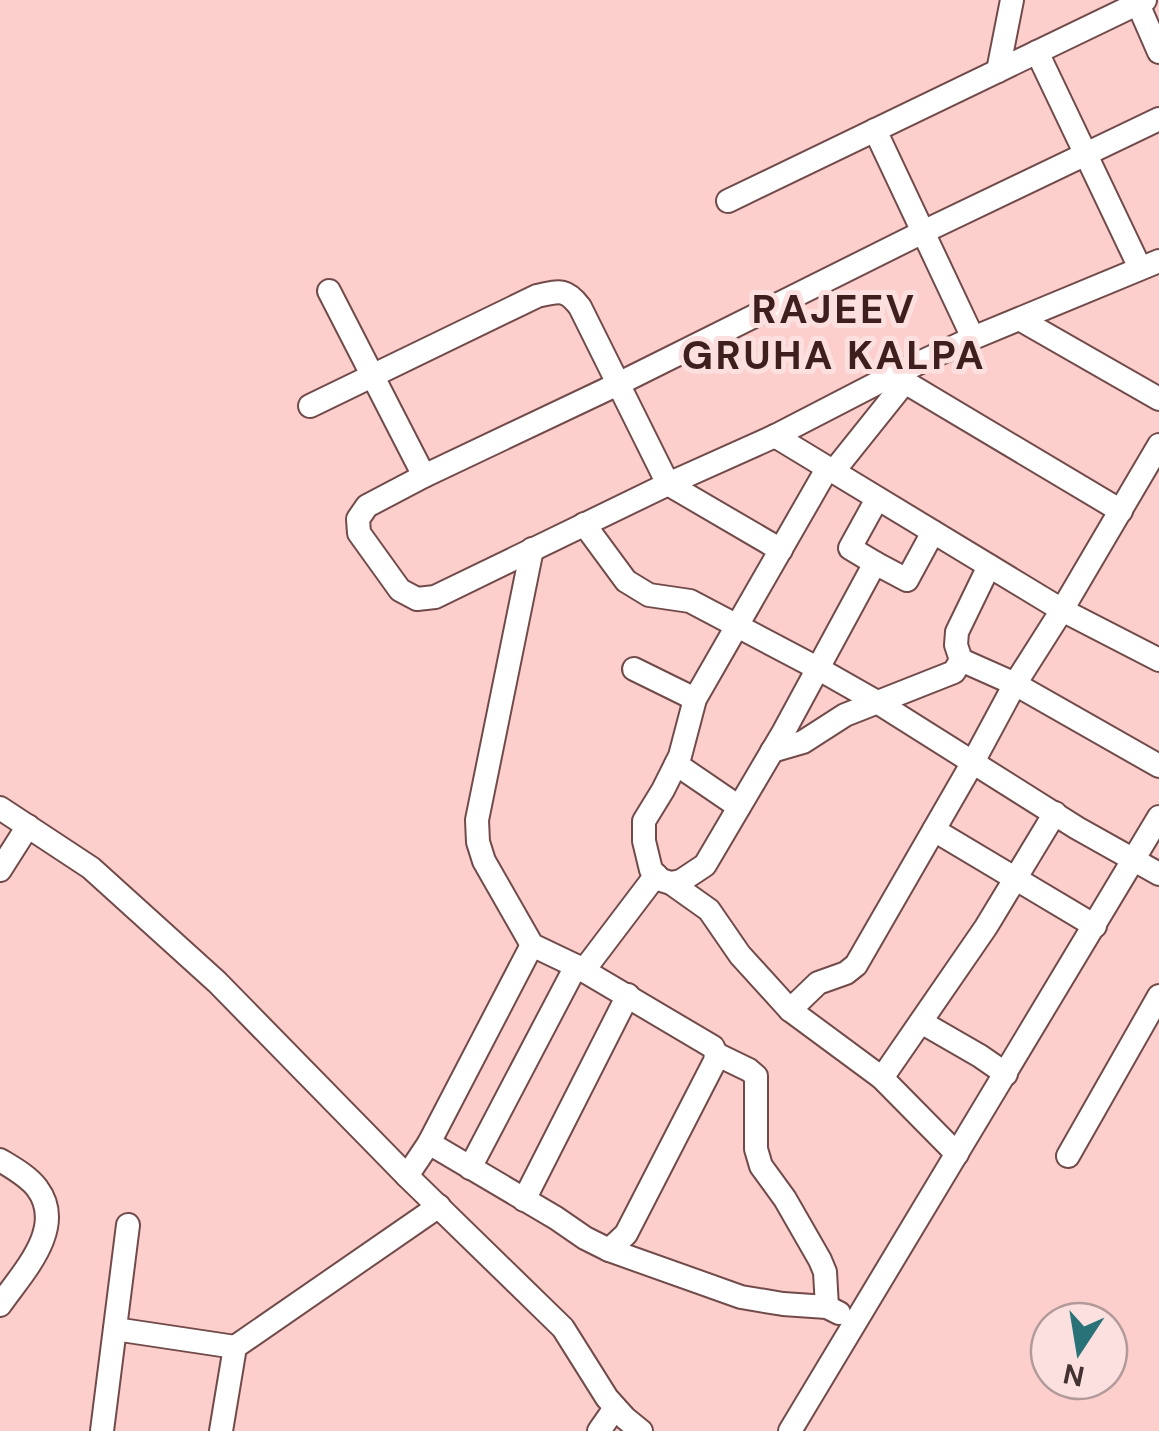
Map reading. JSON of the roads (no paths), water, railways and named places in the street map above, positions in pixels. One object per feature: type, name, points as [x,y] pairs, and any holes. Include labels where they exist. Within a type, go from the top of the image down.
[{"type":"street","points":[[998,71],[1012,0]]},
{"type":"street","points":[[728,201],[1142,2],[1159,52]]},
{"type":"street","points":[[1037,52],[1085,154],[1150,265],[973,338],[899,379],[668,484],[435,597],[417,600],[400,590],[360,533],[358,519],[367,506],[923,232],[1085,154],[1159,119]]},
{"type":"street","points":[[875,130],[973,338]]},
{"type":"street","points":[[329,290],[424,476]]},
{"type":"street","points":[[310,406],[538,296],[558,291],[571,295],[580,307],[668,484],[781,550]]},
{"type":"street","points":[[1021,320],[1159,398]]},
{"type":"street","points":[[899,379],[830,471],[695,699],[676,764],[644,821],[644,840],[651,870],[709,910],[740,955],[790,1010],[882,1078],[957,1154]]},
{"type":"street","points":[[899,379],[1121,510]]},
{"type":"street","points":[[775,436],[1062,610],[1152,656],[1159,631]]},
{"type":"street","points":[[790,1010],[818,983],[856,965],[1015,684],[1159,444]]},
{"type":"street","points":[[877,498],[850,548],[874,564],[908,580],[933,532]]},
{"type":"street","points":[[584,524],[626,582],[649,595],[690,601],[819,669],[1159,874]]},
{"type":"street","points":[[532,549],[476,820],[484,861],[532,944],[628,996],[756,1076],[756,1149],[761,1166],[786,1199],[820,1260],[825,1272],[826,1307]]},
{"type":"street","points":[[664,879],[681,880],[705,865],[819,669],[874,564]]},
{"type":"street","points":[[989,566],[957,632],[961,660],[1015,684],[1159,766]]},
{"type":"street","points":[[491,569],[522,605]]},
{"type":"street","points":[[772,751],[803,742],[845,715],[954,672],[961,660]]},
{"type":"street","points":[[634,669],[695,699]]},
{"type":"street","points":[[676,764],[739,808]]},
{"type":"street","points":[[0,808],[91,868],[217,982],[563,1328],[607,1398],[641,1431]]},
{"type":"street","points":[[882,1078],[986,927],[1055,813]]},
{"type":"street","points":[[790,1431],[1159,816]]},
{"type":"street","points":[[0,870],[28,826]]},
{"type":"street","points":[[934,830],[1095,926]]},
{"type":"street","points":[[470,1168],[580,968],[664,879]]},
{"type":"street","points":[[407,1176],[429,1143],[532,944]]},
{"type":"street","points":[[524,1200],[628,996]]},
{"type":"street","points":[[1068,1156],[1159,996]]},
{"type":"street","points":[[921,1022],[1006,1074]]},
{"type":"street","points":[[609,1250],[626,1234],[716,1054]]},
{"type":"street","points":[[429,1143],[609,1250],[740,1297],[826,1307],[856,1322]]},
{"type":"street","points":[[0,1160],[36,1186],[45,1202],[48,1221],[42,1244],[0,1305]]},
{"type":"street","points":[[115,1328],[235,1347],[439,1206]]},
{"type":"street","points":[[102,1431],[128,1225]]},
{"type":"street","points":[[221,1431],[235,1347]]},
{"type":"street","points":[[599,1431],[615,1408]]},
{"type":"district","name":"RAJEEV GRUHA KALPA","points":[[834,332]]}]
